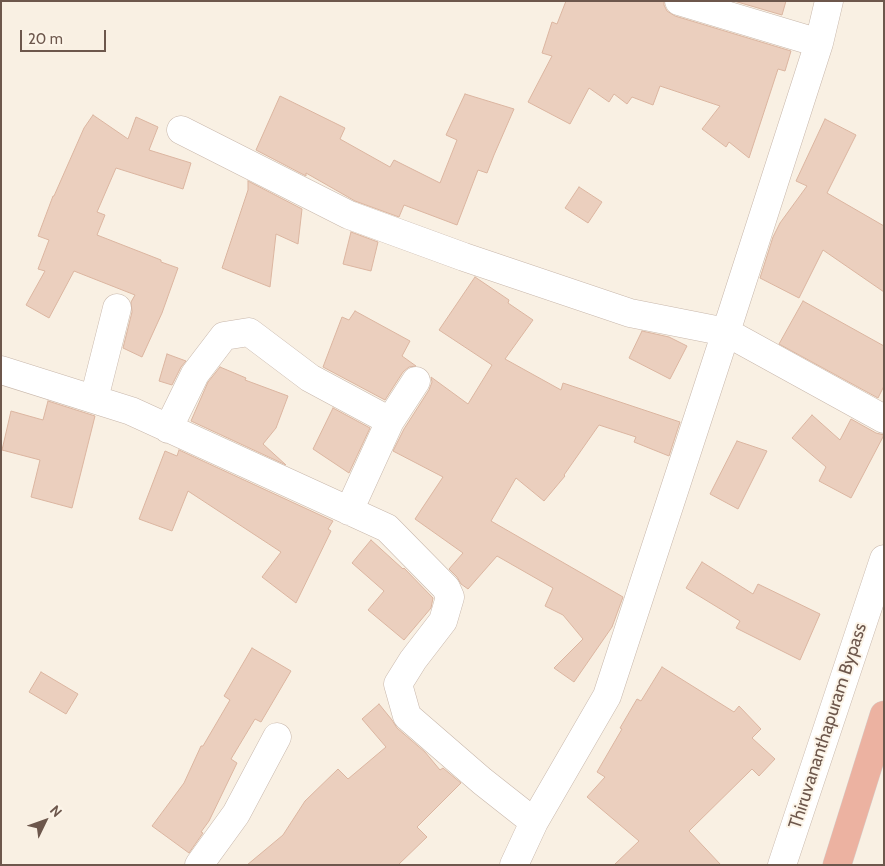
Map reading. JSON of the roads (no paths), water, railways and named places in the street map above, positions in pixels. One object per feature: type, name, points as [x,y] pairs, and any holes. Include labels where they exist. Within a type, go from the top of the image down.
[{"type":"highway","points":[[837,865],[884,715]]},
{"type":"street","points":[[679,1],[819,43]]},
{"type":"street","points":[[524,860],[534,822],[607,696],[819,43],[830,1]]},
{"type":"street","points":[[181,130],[349,216],[630,313],[726,332],[884,419]]},
{"type":"street","points":[[94,399],[117,308]]},
{"type":"street","points":[[168,429],[195,374],[224,336],[248,332],[310,378],[390,421]]},
{"type":"street","points":[[1,370],[131,411],[387,528],[446,588],[450,597],[443,621],[413,660],[398,684],[407,716],[482,781],[534,822]]},
{"type":"street","points":[[349,511],[390,421],[416,381]]},
{"type":"street","name":"Thiruvananthapuram Bypass","points":[[782,865],[884,559]]},
{"type":"street","points":[[199,865],[236,814],[277,738]]}]
